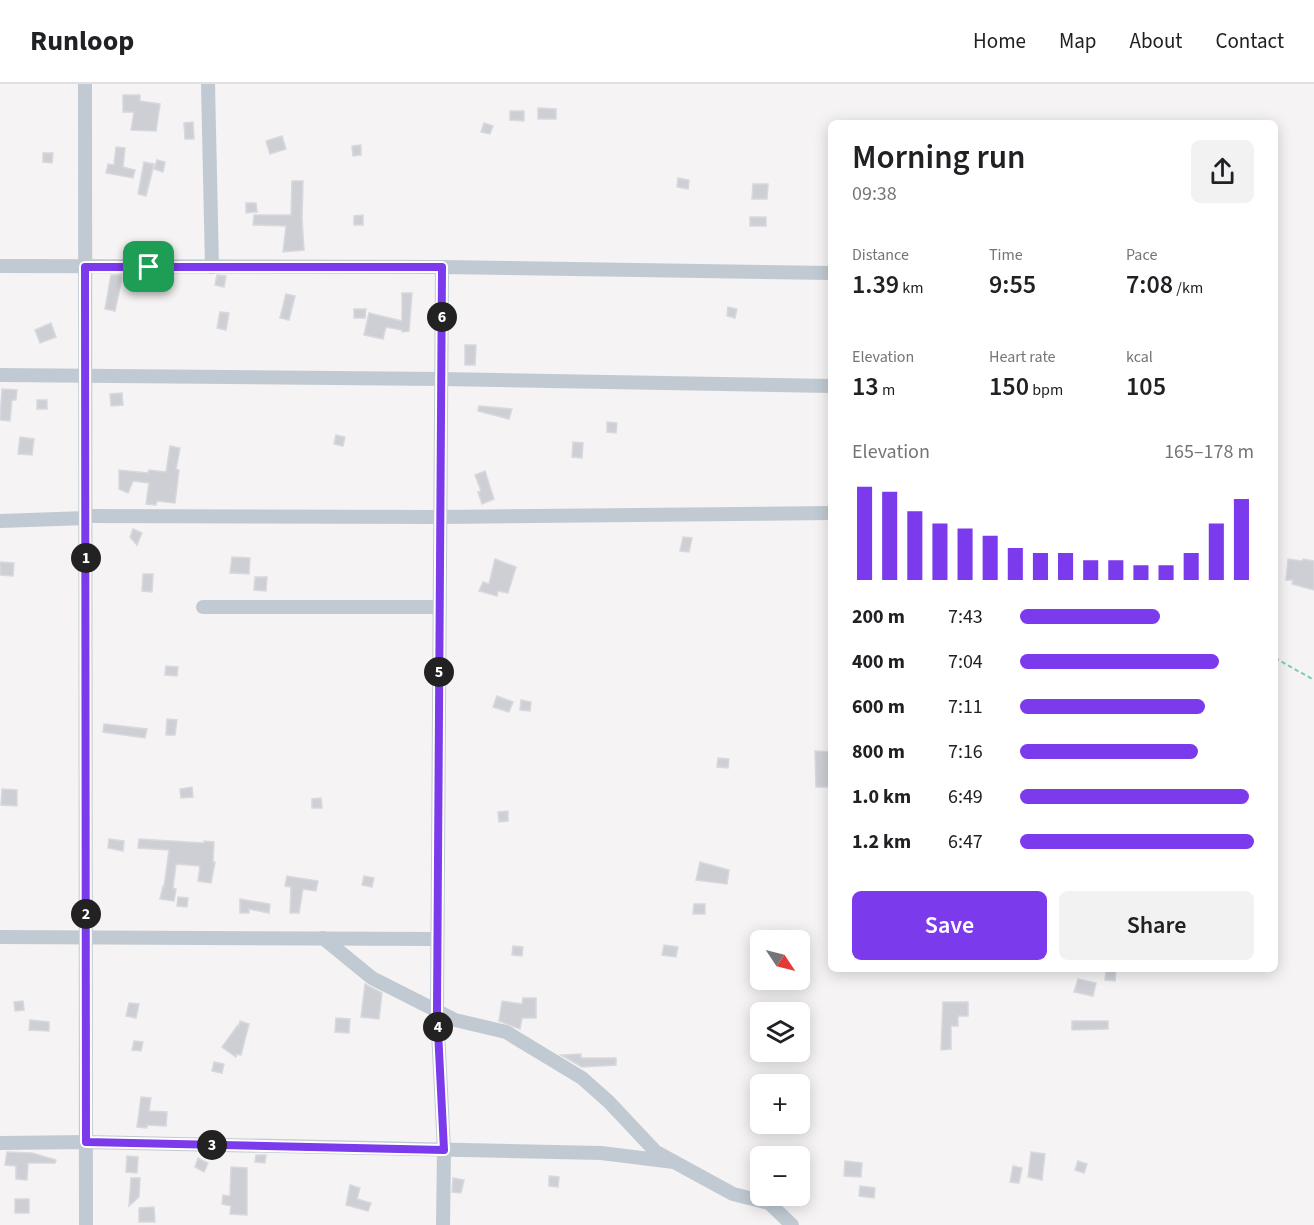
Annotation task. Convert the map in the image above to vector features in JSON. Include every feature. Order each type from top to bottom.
[{"type":"street","points":[[85,84],[86,1225]]},
{"type":"street","points":[[208,84],[212,267]]},
{"type":"street","points":[[0,266],[442,267],[828,273]]},
{"type":"street","points":[[442,267],[436,939],[444,1150],[443,1225]]},
{"type":"street","points":[[0,375],[441,379],[828,386]]},
{"type":"street","points":[[0,521],[86,517],[440,517],[828,513]]},
{"type":"street","points":[[203,607],[439,607]]},
{"type":"street","points":[[0,937],[436,939]]},
{"type":"street","points":[[323,938],[372,978],[455,1020],[506,1032],[582,1078],[609,1102],[656,1152],[733,1194],[769,1203],[792,1225]]},
{"type":"street","points":[[0,1143],[86,1142],[601,1153],[674,1162]]},
{"type":"path","points":[[1278,660],[1314,680]]},
{"type":"building","points":[[123,95],[140,95],[140,101],[160,104],[156,131],[131,130],[134,112],[123,112]]},
{"type":"building","points":[[538,108],[556,109],[556,119],[538,119]]},
{"type":"building","points":[[510,111],[524,111],[524,121],[510,120]]},
{"type":"building","points":[[193,122],[194,139],[185,139],[184,123]]},
{"type":"building","points":[[484,123],[493,126],[490,134],[481,132]]},
{"type":"building","points":[[282,136],[286,149],[270,154],[266,141]]},
{"type":"building","points":[[361,145],[361,155],[353,156],[352,146]]},
{"type":"building","points":[[116,147],[125,148],[123,167],[135,170],[133,178],[106,173],[108,164],[114,165]]},
{"type":"building","points":[[43,153],[53,153],[52,163],[43,162]]},
{"type":"building","points":[[157,160],[165,162],[163,172],[154,169]]},
{"type":"building","points":[[144,162],[154,164],[146,196],[138,194]]},
{"type":"building","points":[[678,178],[689,180],[688,189],[677,187]]},
{"type":"building","points":[[292,181],[303,181],[304,250],[283,252],[286,226],[253,225],[254,215],[291,215]]},
{"type":"building","points":[[753,184],[768,184],[767,199],[752,199]]},
{"type":"building","points":[[246,203],[256,203],[257,212],[246,213]]},
{"type":"building","points":[[363,215],[363,225],[354,225],[354,216]]},
{"type":"building","points":[[750,217],[766,217],[766,226],[750,226]]},
{"type":"building","points":[[111,275],[121,275],[122,278],[115,311],[105,309]]},
{"type":"building","points":[[217,275],[226,276],[224,287],[215,285]]},
{"type":"building","points":[[402,293],[412,293],[409,331],[402,332],[402,330],[386,327],[383,339],[364,335],[369,313],[402,321]]},
{"type":"building","points":[[286,294],[295,296],[289,320],[280,318]]},
{"type":"building","points":[[728,307],[737,309],[735,318],[727,316]]},
{"type":"building","points":[[354,309],[366,309],[365,318],[354,318]]},
{"type":"building","points":[[220,312],[229,313],[226,330],[217,328]]},
{"type":"building","points":[[51,323],[56,337],[40,343],[35,330]]},
{"type":"building","points":[[465,345],[476,345],[475,365],[465,365]]},
{"type":"building","points":[[2,389],[17,390],[16,400],[12,400],[10,421],[0,420]]},
{"type":"building","points":[[122,393],[123,405],[111,406],[110,394]]},
{"type":"building","points":[[37,400],[47,400],[47,409],[37,409]]},
{"type":"building","points":[[479,406],[512,409],[509,419],[478,411]]},
{"type":"building","points":[[607,422],[617,423],[616,433],[607,432]]},
{"type":"building","points":[[336,435],[345,437],[343,446],[334,444]]},
{"type":"building","points":[[20,437],[34,439],[32,455],[18,454]]},
{"type":"building","points":[[573,442],[583,443],[582,458],[572,457]]},
{"type":"building","points":[[170,446],[180,448],[176,469],[179,470],[175,503],[157,501],[156,505],[146,504],[149,483],[133,481],[128,493],[119,489],[119,470],[166,472]]},
{"type":"building","points":[[485,471],[494,499],[482,504],[478,492],[481,491],[475,475]]},
{"type":"building","points":[[133,529],[142,533],[137,545],[130,537]]},
{"type":"building","points":[[683,537],[692,538],[689,552],[680,551]]},
{"type":"building","points":[[232,557],[250,558],[249,574],[230,573]]},
{"type":"building","points":[[495,559],[516,567],[508,593],[498,591],[497,596],[479,591],[483,582],[489,584]]},
{"type":"building","points":[[1288,559],[1314,561],[1314,590],[1292,584],[1293,580],[1286,580]]},
{"type":"building","points":[[0,562],[14,563],[13,576],[0,575]]},
{"type":"building","points":[[143,574],[153,574],[152,592],[142,591]]},
{"type":"building","points":[[255,577],[267,577],[266,591],[254,590]]},
{"type":"building","points":[[166,666],[178,667],[177,676],[165,675]]},
{"type":"building","points":[[497,696],[513,702],[509,712],[493,707]]},
{"type":"building","points":[[521,700],[531,702],[530,711],[520,710]]},
{"type":"building","points":[[167,719],[177,720],[175,735],[166,735]]},
{"type":"building","points":[[104,724],[147,729],[145,738],[103,732]]},
{"type":"building","points":[[815,751],[828,752],[828,787],[816,787]]},
{"type":"building","points":[[718,758],[729,759],[728,768],[717,767]]},
{"type":"building","points":[[192,787],[193,797],[181,798],[180,789]]},
{"type":"building","points":[[2,789],[17,790],[17,806],[1,805]]},
{"type":"building","points":[[321,798],[322,808],[312,808],[312,799]]},
{"type":"building","points":[[508,811],[508,821],[499,822],[498,812]]},
{"type":"building","points":[[109,839],[124,841],[123,851],[108,848]]},
{"type":"building","points":[[139,839],[214,842],[213,862],[215,862],[211,883],[198,881],[200,866],[176,864],[174,901],[160,899],[169,850],[138,848]]},
{"type":"building","points":[[700,862],[729,870],[727,884],[696,880]]},
{"type":"building","points":[[287,876],[318,881],[316,891],[303,889],[299,913],[290,913],[291,887],[285,886]]},
{"type":"building","points":[[364,876],[374,878],[372,887],[362,885]]},
{"type":"building","points":[[178,897],[188,898],[187,907],[177,906]]},
{"type":"building","points":[[240,899],[270,904],[269,913],[249,909],[249,913],[240,913]]},
{"type":"building","points":[[694,904],[705,904],[705,914],[693,914]]},
{"type":"building","points":[[664,945],[678,947],[676,957],[662,955]]},
{"type":"building","points":[[513,946],[523,947],[522,956],[512,955]]},
{"type":"building","points":[[1106,972],[1116,972],[1115,981],[1105,980]]},
{"type":"building","points":[[1078,979],[1096,983],[1093,996],[1074,992]]},
{"type":"building","points":[[365,984],[382,993],[379,1019],[361,1017]]},
{"type":"building","points":[[523,998],[536,998],[536,1018],[522,1018],[520,1029],[499,1021],[502,1001],[522,1004]]},
{"type":"building","points":[[23,1001],[24,1010],[15,1011],[14,1002]]},
{"type":"building","points":[[943,1002],[968,1002],[968,1016],[958,1016],[958,1026],[951,1026],[951,1049],[941,1050]]},
{"type":"building","points":[[129,1003],[139,1004],[136,1018],[126,1016]]},
{"type":"building","points":[[336,1018],[350,1019],[349,1033],[335,1032]]},
{"type":"building","points":[[30,1020],[49,1022],[49,1031],[29,1030]]},
{"type":"building","points":[[240,1021],[249,1024],[241,1055],[237,1054],[236,1057],[222,1047],[239,1026]]},
{"type":"building","points":[[1072,1021],[1108,1021],[1108,1029],[1072,1030]]},
{"type":"building","points":[[134,1041],[143,1042],[141,1051],[132,1050]]},
{"type":"building","points":[[581,1054],[581,1058],[616,1058],[616,1065],[582,1067],[561,1055]]},
{"type":"building","points":[[214,1062],[224,1064],[222,1073],[212,1071]]},
{"type":"building","points":[[141,1097],[151,1098],[149,1111],[167,1112],[166,1126],[137,1127]]},
{"type":"building","points":[[7,1152],[32,1153],[56,1160],[55,1163],[28,1163],[27,1180],[16,1179],[16,1166],[5,1165]]},
{"type":"building","points":[[1031,1152],[1045,1154],[1042,1180],[1028,1177]]},
{"type":"building","points":[[256,1155],[266,1155],[265,1163],[255,1162]]},
{"type":"building","points":[[127,1156],[138,1157],[137,1173],[126,1172]]},
{"type":"building","points":[[198,1158],[208,1163],[204,1172],[195,1167]]},
{"type":"building","points":[[845,1161],[862,1163],[861,1177],[844,1176]]},
{"type":"building","points":[[1078,1161],[1087,1164],[1084,1173],[1075,1170]]},
{"type":"building","points":[[1013,1166],[1022,1168],[1019,1183],[1010,1182]]},
{"type":"building","points":[[231,1167],[247,1168],[247,1215],[230,1214],[231,1206],[222,1204],[223,1195],[230,1196]]},
{"type":"building","points":[[549,1176],[559,1177],[558,1187],[549,1186]]},
{"type":"building","points":[[131,1178],[140,1178],[139,1197],[129,1206]]},
{"type":"building","points":[[453,1178],[464,1180],[461,1193],[452,1192]]},
{"type":"building","points":[[350,1185],[360,1188],[357,1199],[371,1203],[368,1211],[346,1205]]},
{"type":"building","points":[[860,1186],[875,1188],[874,1198],[859,1196]]},
{"type":"building","points":[[15,1199],[29,1199],[29,1213],[15,1213]]},
{"type":"building","points":[[154,1207],[155,1222],[139,1222],[139,1208]]},
{"type":"route","points":[[85,267],[149,267],[442,267],[436,939],[444,1150],[86,1142],[85,267]]}]
